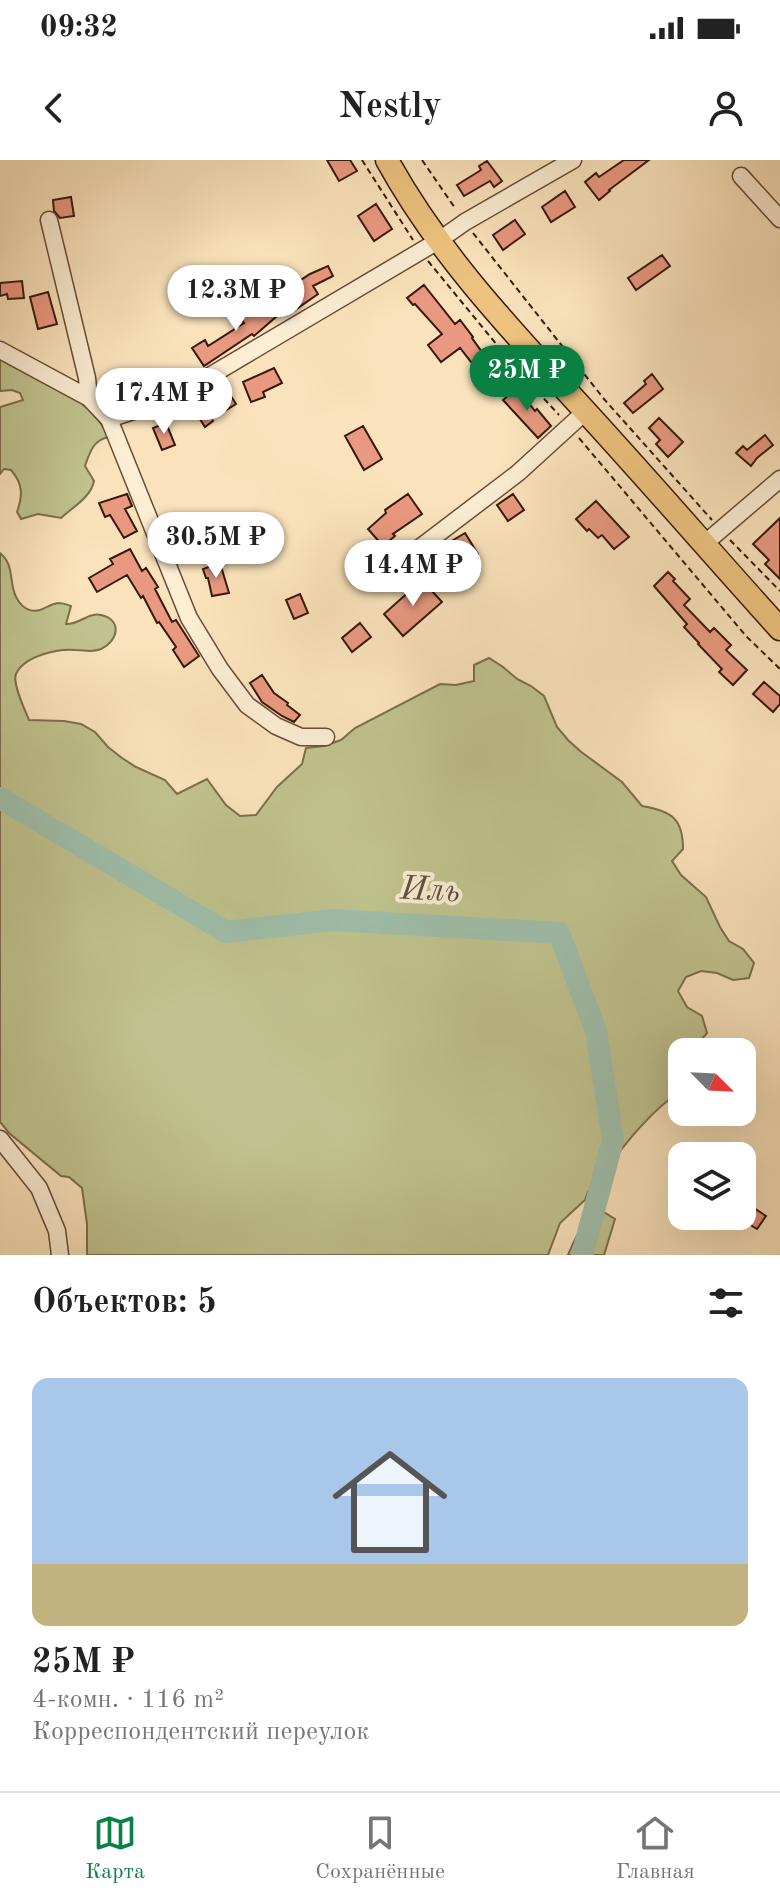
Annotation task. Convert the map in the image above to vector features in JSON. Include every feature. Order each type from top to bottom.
[{"type":"highway","points":[[387,160],[438,241],[523,345],[712,537],[780,629]]},
{"type":"street","points":[[109,419],[146,407],[203,380],[573,160]]},
{"type":"street","points":[[741,176],[780,219]]},
{"type":"street","points":[[49,220],[87,378],[89,398]]},
{"type":"street","points":[[0,350],[89,398],[109,419],[189,618],[220,669],[247,705],[276,726],[301,737],[326,737]]},
{"type":"street","points":[[397,565],[518,473],[586,411]]},
{"type":"street","points":[[712,537],[780,479]]},
{"type":"street","points":[[0,1139],[39,1188],[57,1231],[60,1255]]},
{"type":"path","points":[[422,160],[465,222],[712,537],[780,591]]},
{"type":"green space","points":[[0,357],[76,399],[89,410],[109,437],[96,444],[85,466],[94,481],[92,487],[61,518],[38,514],[21,519],[17,512],[21,495],[18,480],[11,470],[4,469],[0,474],[0,407],[23,400],[20,393],[0,391]]},
{"type":"green space","points":[[0,553],[9,565],[16,597],[26,608],[35,611],[63,603],[71,606],[66,624],[101,615],[113,621],[116,631],[111,641],[101,649],[51,652],[26,662],[20,668],[15,678],[16,684],[29,720],[81,724],[95,732],[122,758],[165,780],[177,794],[207,779],[226,805],[240,816],[256,815],[277,787],[302,764],[306,748],[341,740],[355,728],[440,684],[456,685],[474,681],[474,665],[489,658],[544,696],[557,727],[568,740],[622,782],[642,806],[661,810],[678,823],[683,849],[672,861],[681,875],[706,897],[729,941],[743,949],[754,963],[749,978],[733,980],[717,973],[701,971],[686,977],[678,991],[687,1007],[702,1016],[707,1033],[703,1038],[668,1038],[668,1100],[620,1151],[585,1200],[560,1223],[548,1255],[87,1255],[82,1188],[69,1177],[61,1176],[0,1122]]},
{"type":"green space","points":[[602,1211],[615,1219],[604,1255],[568,1255],[580,1230]]},
{"type":"building","points":[[327,160],[350,160],[357,171],[339,181]]},
{"type":"building","points":[[624,160],[649,160],[599,200],[585,182],[596,173],[599,177]]},
{"type":"building","points":[[487,161],[502,181],[494,187],[490,181],[464,196],[457,185],[481,170],[479,166]]},
{"type":"building","points":[[565,191],[575,207],[551,222],[542,207]]},
{"type":"building","points":[[71,197],[74,216],[60,218],[54,211],[53,200]]},
{"type":"building","points":[[376,204],[392,229],[374,241],[358,216]]},
{"type":"building","points":[[515,220],[525,234],[503,250],[493,235]]},
{"type":"building","points":[[662,255],[670,266],[636,290],[628,278]]},
{"type":"building","points":[[328,266],[333,276],[313,286],[318,294],[295,310],[283,292]]},
{"type":"building","points":[[22,281],[24,298],[8,299],[7,294],[0,296],[0,283]]},
{"type":"building","points":[[424,285],[455,324],[460,320],[487,359],[492,355],[505,373],[489,385],[460,348],[441,362],[428,345],[442,334],[407,298]]},
{"type":"building","points":[[48,292],[57,324],[38,329],[30,297]]},
{"type":"building","points":[[267,303],[277,316],[254,336],[252,334],[204,366],[192,348],[205,340],[208,346],[244,323],[236,313],[244,306],[249,313]]},
{"type":"building","points":[[274,368],[282,383],[263,392],[265,397],[251,402],[243,382]]},
{"type":"building","points":[[652,374],[663,389],[633,413],[624,403],[646,384],[644,381]]},
{"type":"building","points":[[517,388],[551,426],[538,438],[503,400]]},
{"type":"building","points":[[229,393],[236,404],[205,427],[198,416]]},
{"type":"building","points":[[659,418],[683,442],[668,457],[656,444],[660,440],[649,428]]},
{"type":"building","points":[[166,423],[175,445],[162,450],[153,428]]},
{"type":"building","points":[[363,426],[382,459],[364,470],[345,436]]},
{"type":"building","points":[[765,435],[773,445],[751,466],[736,453],[743,446],[747,450]]},
{"type":"building","points":[[127,494],[132,506],[125,509],[137,531],[124,538],[110,515],[105,517],[99,503]]},
{"type":"building","points":[[408,494],[422,514],[393,534],[395,536],[383,546],[368,529],[386,513],[385,510]]},
{"type":"building","points":[[513,494],[524,510],[508,521],[497,505]]},
{"type":"building","points":[[596,501],[629,537],[614,549],[602,535],[598,538],[576,519]]},
{"type":"building","points":[[780,518],[780,579],[765,564],[769,560],[753,544]]},
{"type":"building","points":[[465,533],[478,554],[464,564],[450,542]]},
{"type":"building","points":[[130,549],[142,571],[146,568],[158,587],[155,589],[172,622],[176,620],[199,656],[184,667],[173,650],[176,647],[127,575],[97,592],[89,578],[113,564],[110,559]]},
{"type":"building","points":[[220,563],[229,593],[212,596],[203,569]]},
{"type":"building","points":[[668,572],[690,599],[684,605],[710,632],[714,628],[731,645],[726,650],[747,670],[733,685],[719,672],[722,669],[684,627],[687,624],[654,586]]},
{"type":"building","points":[[422,580],[442,602],[403,636],[384,614]]},
{"type":"building","points":[[300,594],[308,613],[294,619],[286,600]]},
{"type":"building","points":[[360,623],[371,637],[352,652],[342,638]]},
{"type":"building","points":[[262,675],[274,693],[300,715],[294,722],[262,702],[250,683]]},
{"type":"building","points":[[764,682],[780,696],[780,704],[773,712],[753,694]]},
{"type":"building","points":[[756,1209],[766,1216],[756,1228]]},
{"type":"waterway","name":"Иль","points":[[0,798],[226,932],[334,920],[559,933],[596,1031],[613,1140],[582,1255]]}]
